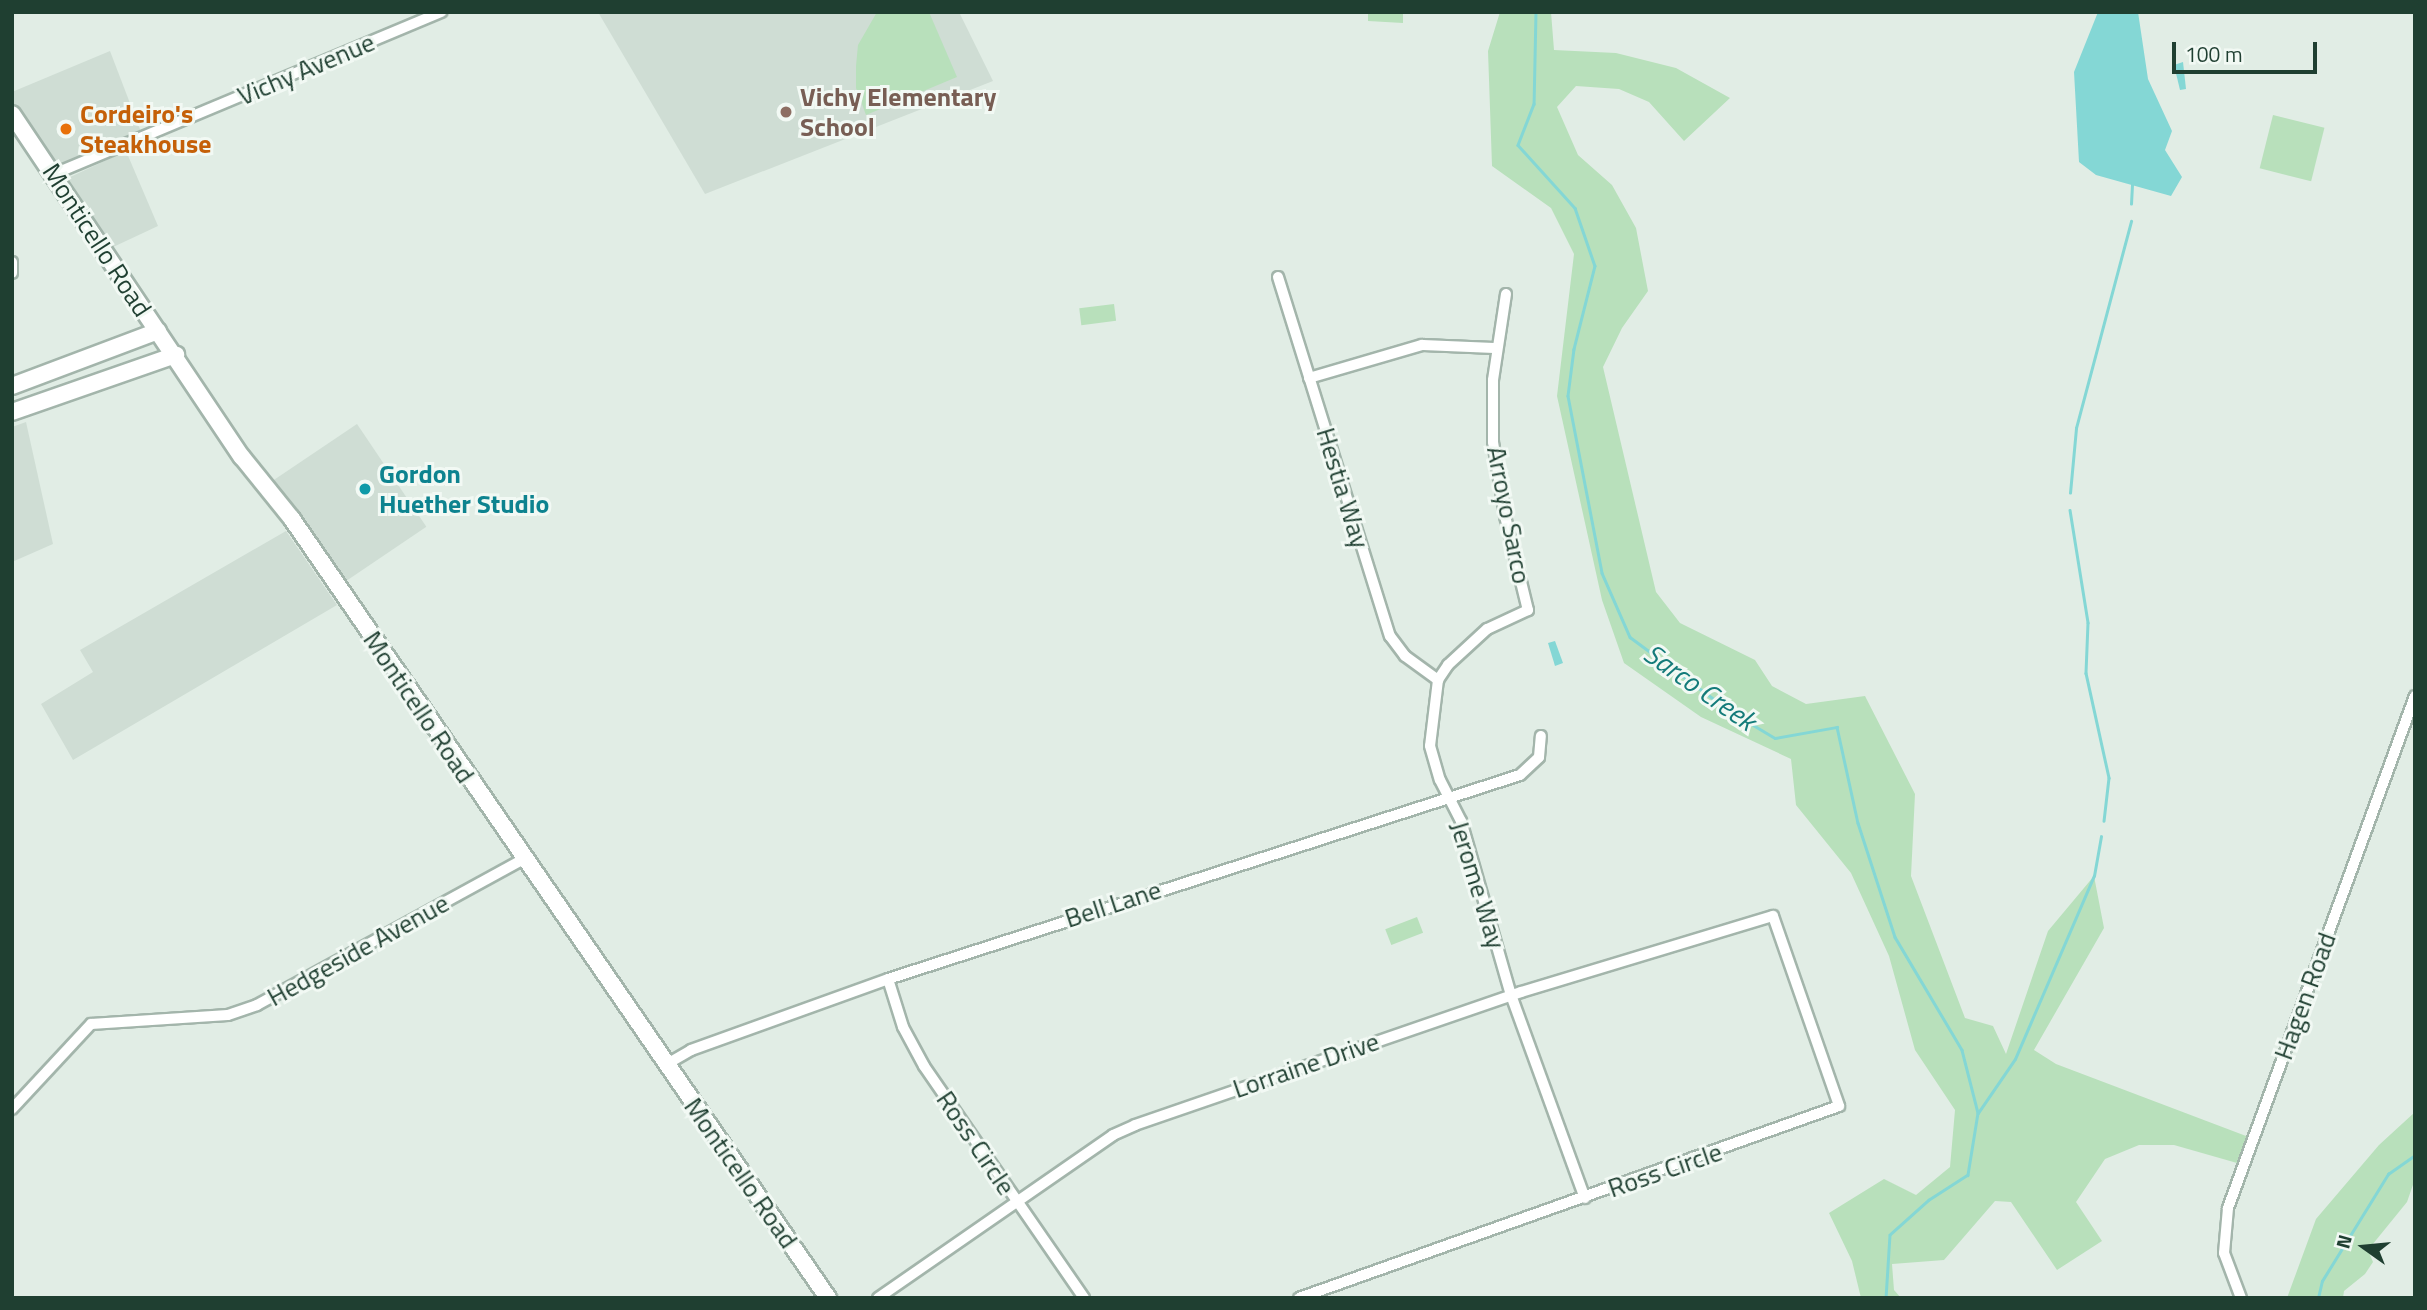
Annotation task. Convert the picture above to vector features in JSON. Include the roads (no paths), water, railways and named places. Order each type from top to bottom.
[{"type":"main road","name":"Monticello Road","points":[[12,114],[242,457],[292,519],[828,1298]]},
{"type":"main road","points":[[12,386],[158,331]]},
{"type":"main road","points":[[12,412],[176,355]]},
{"type":"street","name":"Vichy Avenue","points":[[54,174],[441,12]]},
{"type":"street","points":[[12,262],[12,274]]},
{"type":"street","name":"Hestia Way","points":[[1278,277],[1390,636],[1405,656],[1438,680]]},
{"type":"street","name":"Arroyo Sarco","points":[[1506,294],[1495,348],[1493,408],[1497,476],[1528,610]]},
{"type":"street","points":[[1309,377],[1422,345],[1495,348]]},
{"type":"street","name":"Jerome Way","points":[[1528,610],[1487,629],[1459,652],[1438,680],[1430,746],[1447,797],[1461,821],[1511,995],[1585,1198]]},
{"type":"street","name":"Hagen Road","points":[[2241,1298],[2224,1253],[2228,1208],[2415,696]]},
{"type":"street","name":"Bell Lane","points":[[667,1064],[703,1045],[888,979],[1531,768],[1539,757],[1541,736]]},
{"type":"street","name":"Hedgeside Avenue","points":[[12,1109],[91,1024],[229,1015],[257,1005],[524,859]]},
{"type":"street","name":"Ross Circle","points":[[1299,1298],[1839,1107],[1773,916]]},
{"type":"street","name":"Lorraine Drive","points":[[878,1298],[1113,1135],[1159,1115],[1511,995],[1773,916]]},
{"type":"street","name":"Ross Circle","points":[[888,979],[911,1044],[1016,1202],[1084,1298]]},
{"type":"water","points":[[2098,12],[2138,12],[2148,79],[2172,131],[2165,150],[2182,177],[2171,196],[2096,175],[2079,162],[2074,72]]},
{"type":"water","points":[[2183,62],[2186,89],[2180,90],[2174,65]]},
{"type":"water","points":[[1555,641],[1563,663],[1555,666],[1548,643]]},
{"type":"waterway","name":"Sarco Creek","points":[[1536,12],[1534,104],[1518,145],[1575,208],[1595,266],[1574,349],[1568,396],[1602,573],[1630,637],[1730,711],[1775,738],[1837,727],[1858,823],[1895,937],[1962,1050],[1978,1113],[1968,1175],[1929,1200],[1890,1235],[1886,1298]]},
{"type":"waterway","points":[[2131,204],[2132,184]]},
{"type":"waterway","points":[[2070,493],[2076,428],[2131,221]]},
{"type":"waterway","points":[[2070,510],[2088,623],[2086,673],[2109,778],[2104,821]]},
{"type":"waterway","points":[[1978,1113],[2015,1059],[2094,876],[2101,837]]},
{"type":"waterway","points":[[2318,1298],[2322,1281],[2388,1174],[2415,1155]]},
{"type":"place","name":"Vichy Elementary School","points":[[786,112]]},
{"type":"place","name":"Cordeiro's Steakhouse","points":[[66,129]]},
{"type":"place","name":"Gordon Huether Studio","points":[[365,489]]}]
